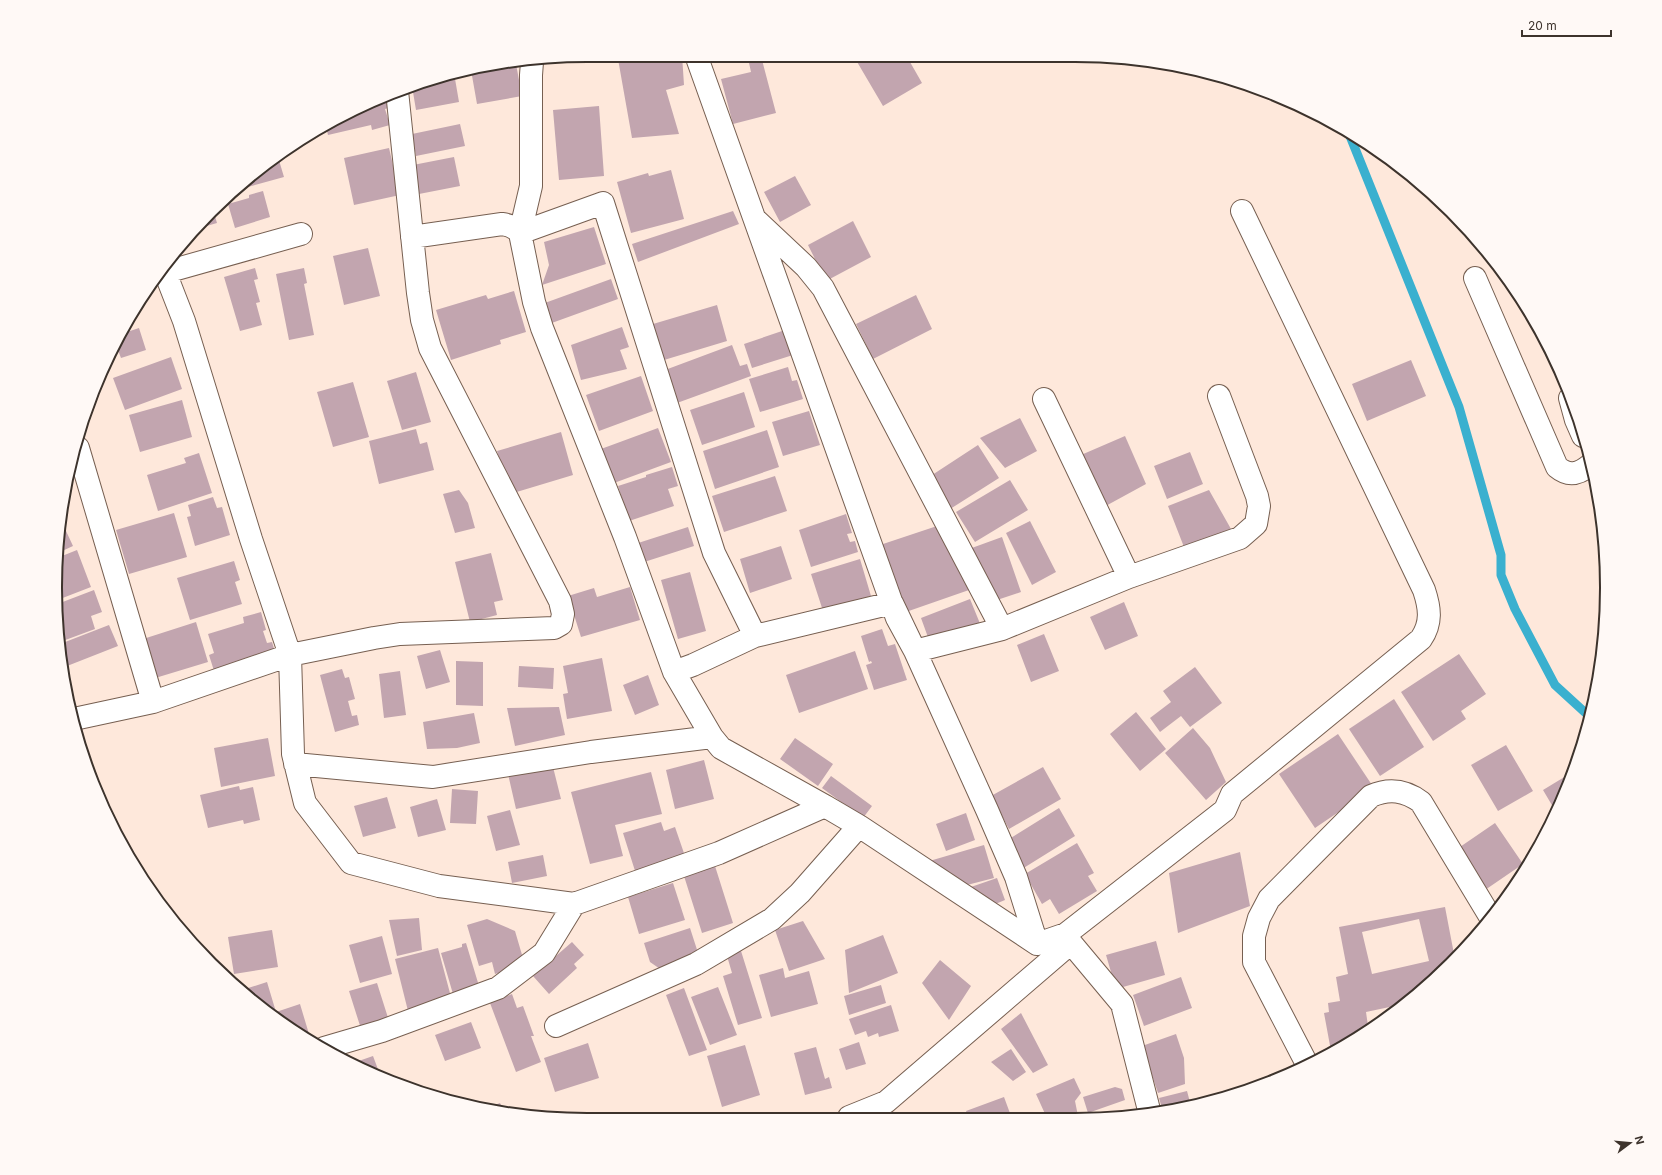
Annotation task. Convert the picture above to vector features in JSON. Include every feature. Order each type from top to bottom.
[{"type":"street","points":[[702,62],[754,219],[892,603],[1013,870],[1037,944]]},
{"type":"street","points":[[532,65],[531,186],[520,233],[534,302],[542,328],[625,537],[674,672],[712,737],[721,748],[859,826],[1037,944],[1069,939]]},
{"type":"street","points":[[79,718],[153,702],[290,655],[374,638],[400,634],[554,628],[561,624],[563,619],[560,601],[430,348],[422,320],[397,98]]},
{"type":"street","points":[[520,233],[603,203],[714,554],[755,636]]},
{"type":"street","points":[[859,1113],[886,1102],[1069,939],[1225,810],[1232,794],[1421,639],[1429,624],[1429,605],[1424,590],[1242,211]]},
{"type":"street","points":[[754,219],[806,267],[823,288],[1002,629]]},
{"type":"street","points":[[412,236],[502,224],[508,224],[516,228],[520,233]]},
{"type":"street","points":[[170,269],[301,234]]},
{"type":"street","points":[[165,277],[184,321],[251,539],[290,655],[293,754],[305,803],[351,863],[439,886],[574,904],[719,853],[825,806]]},
{"type":"street","points":[[1475,278],[1557,467],[1567,473],[1573,474],[1586,468]]},
{"type":"street","points":[[915,651],[1002,629],[1129,577],[1240,538],[1256,524],[1259,506],[1257,496],[1219,396]]},
{"type":"street","points":[[1044,399],[1129,577]]},
{"type":"street","points":[[80,453],[153,702]]},
{"type":"street","points":[[674,672],[693,665],[755,636],[892,603]]},
{"type":"street","points":[[295,764],[433,777],[591,752],[712,737]]},
{"type":"street","points":[[1305,1060],[1254,962],[1254,936],[1259,918],[1269,899],[1371,796],[1380,792],[1404,792],[1421,802],[1487,912]]},
{"type":"street","points":[[556,1026],[696,964],[772,919],[800,894],[859,826]]},
{"type":"street","points":[[331,1046],[382,1031],[498,988],[544,953],[574,904]]},
{"type":"street","points":[[1069,939],[1122,1004],[1148,1108]]},
{"type":"building","points":[[619,62],[682,62],[684,85],[666,90],[679,134],[632,138]]},
{"type":"building","points":[[763,62],[776,113],[733,124],[721,79],[751,72],[749,63]]},
{"type":"building","points":[[857,62],[910,62],[922,83],[883,106]]},
{"type":"building","points":[[516,66],[522,96],[477,104],[472,75]]},
{"type":"building","points":[[455,79],[459,102],[416,110],[413,92]]},
{"type":"building","points":[[390,100],[392,107],[385,109],[390,125],[372,130],[371,125],[328,135],[327,131],[355,116]]},
{"type":"building","points":[[599,106],[604,176],[559,180],[553,110]]},
{"type":"building","points":[[460,124],[465,146],[416,156],[412,134]]},
{"type":"building","points":[[389,148],[400,195],[354,205],[344,158]]},
{"type":"building","points":[[454,157],[460,186],[419,194],[413,165]]},
{"type":"building","points":[[280,163],[284,177],[247,187]]},
{"type":"building","points":[[671,170],[684,219],[631,233],[617,182],[648,173],[649,176]]},
{"type":"building","points":[[795,176],[811,205],[780,222],[764,192]]},
{"type":"building","points":[[263,191],[270,217],[235,228],[228,204],[249,198],[249,195]]},
{"type":"building","points":[[733,211],[739,224],[638,262],[632,244]]},
{"type":"building","points":[[215,217],[217,223],[206,226]]},
{"type":"building","points":[[853,221],[871,257],[826,281],[808,245]]},
{"type":"building","points":[[594,227],[606,264],[542,285],[549,265],[544,242]]},
{"type":"building","points":[[368,248],[380,296],[344,305],[333,256]]},
{"type":"building","points":[[255,268],[258,279],[254,280],[260,302],[256,303],[262,325],[240,331],[224,277]]},
{"type":"building","points":[[304,268],[307,283],[304,284],[314,335],[289,340],[276,274]]},
{"type":"building","points":[[611,279],[618,299],[549,324],[542,304]]},
{"type":"building","points":[[514,291],[526,332],[500,340],[501,344],[451,360],[436,310],[486,295],[488,299]]},
{"type":"building","points":[[916,295],[932,329],[873,359],[856,324]]},
{"type":"building","points":[[717,305],[727,341],[664,360],[653,324]]},
{"type":"building","points":[[622,327],[629,347],[620,350],[627,369],[581,380],[571,345]]},
{"type":"building","points":[[139,328],[146,350],[121,358],[118,351],[129,331]]},
{"type":"building","points":[[785,330],[793,355],[752,368],[744,344]]},
{"type":"building","points":[[732,345],[740,366],[747,364],[751,376],[677,403],[665,370]]},
{"type":"building","points":[[171,357],[182,389],[125,410],[113,378]]},
{"type":"building","points":[[1411,360],[1426,396],[1367,421],[1352,384]]},
{"type":"building","points":[[788,367],[792,381],[797,380],[803,399],[760,412],[749,379]]},
{"type":"building","points":[[416,372],[431,422],[402,430],[387,381]]},
{"type":"building","points":[[641,376],[653,411],[599,431],[586,395]]},
{"type":"building","points":[[353,382],[369,437],[333,447],[317,392]]},
{"type":"building","points":[[744,392],[755,427],[702,445],[690,410]]},
{"type":"building","points":[[182,400],[192,437],[140,452],[129,415]]},
{"type":"building","points":[[809,411],[820,445],[783,456],[772,422]]},
{"type":"building","points":[[1020,418],[1037,451],[1005,468],[980,438]]},
{"type":"building","points":[[658,428],[671,462],[614,483],[601,449]]},
{"type":"building","points":[[416,429],[420,444],[427,442],[434,470],[379,484],[369,441]]},
{"type":"building","points":[[767,430],[779,467],[715,489],[703,451]]},
{"type":"building","points":[[561,432],[573,475],[510,494],[497,451]]},
{"type":"building","points":[[1125,436],[1146,484],[1102,508],[1074,458]]},
{"type":"building","points":[[978,445],[999,478],[947,511],[926,479]]},
{"type":"building","points":[[1190,452],[1203,484],[1167,499],[1154,466]]},
{"type":"building","points":[[199,453],[212,493],[158,511],[147,475],[186,463],[184,458]]},
{"type":"building","points":[[672,467],[678,486],[668,489],[674,506],[629,521],[618,486]]},
{"type":"building","points":[[775,476],[787,511],[724,532],[712,496]]},
{"type":"building","points":[[1010,480],[1028,510],[975,542],[956,512]]},
{"type":"building","points":[[459,490],[468,503],[475,528],[455,533],[443,494]]},
{"type":"building","points":[[1209,490],[1231,529],[1184,547],[1168,506]]},
{"type":"building","points":[[213,497],[217,508],[222,507],[230,535],[195,546],[187,517],[191,516],[188,505]]},
{"type":"building","points":[[174,513],[187,557],[129,574],[116,530]]},
{"type":"building","points":[[846,514],[852,533],[847,534],[850,542],[855,541],[858,552],[811,567],[799,530]]},
{"type":"building","points":[[1030,521],[1056,572],[1032,585],[1006,533]]},
{"type":"building","points":[[937,526],[969,590],[903,613],[880,545]]},
{"type":"building","points":[[688,527],[694,546],[641,563],[635,544]]},
{"type":"building","points":[[65,529],[73,546],[63,551]]},
{"type":"building","points":[[1002,537],[1021,592],[991,602],[969,549]]},
{"type":"building","points":[[781,546],[792,579],[750,593],[740,559]]},
{"type":"building","points":[[77,550],[91,587],[62,598],[62,588],[63,556]]},
{"type":"building","points":[[491,553],[503,600],[494,602],[497,615],[470,622],[455,562]]},
{"type":"building","points":[[860,559],[871,596],[823,611],[811,574]]},
{"type":"building","points":[[234,561],[240,580],[235,582],[242,604],[190,620],[177,578]]},
{"type":"building","points":[[690,572],[706,631],[678,639],[661,580]]},
{"type":"building","points":[[630,587],[640,620],[581,637],[568,596],[594,588],[597,597]]},
{"type":"building","points":[[94,590],[102,612],[91,616],[95,629],[65,640],[62,602]]},
{"type":"building","points":[[970,599],[981,626],[929,640],[921,618]]},
{"type":"building","points":[[1124,602],[1138,636],[1105,650],[1090,617]]},
{"type":"building","points":[[261,612],[266,630],[263,631],[267,643],[272,642],[276,655],[215,674],[209,655],[214,653],[208,634],[244,623],[243,617]]},
{"type":"building","points":[[196,622],[208,662],[152,679],[140,640]]},
{"type":"building","points":[[109,625],[118,646],[68,666],[65,642]]},
{"type":"building","points":[[882,629],[888,646],[895,644],[907,680],[874,690],[866,665],[872,663],[871,661],[869,662],[861,636]]},
{"type":"building","points":[[1044,634],[1059,671],[1031,682],[1017,645]]},
{"type":"building","points":[[440,650],[450,682],[426,689],[417,656]]},
{"type":"building","points":[[855,651],[868,689],[799,713],[786,675]]},
{"type":"building","points":[[1459,654],[1486,694],[1461,711],[1466,719],[1433,741],[1401,692]]},
{"type":"building","points":[[602,658],[612,711],[567,719],[563,694],[568,693],[563,666]]},
{"type":"building","points":[[456,661],[483,662],[483,706],[456,705]]},
{"type":"building","points":[[519,666],[554,668],[553,689],[518,687]]},
{"type":"building","points":[[1195,667],[1222,703],[1190,727],[1181,716],[1160,732],[1150,718],[1171,702],[1163,691]]},
{"type":"building","points":[[342,669],[345,678],[349,677],[355,699],[348,701],[352,716],[357,715],[359,725],[335,732],[320,675]]},
{"type":"building","points":[[400,671],[406,715],[384,718],[379,674]]},
{"type":"building","points":[[648,675],[659,705],[635,715],[623,685]]},
{"type":"building","points":[[1394,699],[1424,747],[1380,776],[1349,729]]},
{"type":"building","points":[[559,707],[565,735],[515,746],[507,708]]},
{"type":"building","points":[[1136,712],[1166,749],[1140,771],[1110,734]]},
{"type":"building","points":[[474,713],[480,743],[457,748],[427,749],[423,722]]},
{"type":"building","points":[[1193,728],[1210,748],[1226,782],[1206,800],[1165,753]]},
{"type":"building","points":[[1338,734],[1374,788],[1315,828],[1279,774]]},
{"type":"building","points":[[268,738],[275,776],[221,787],[214,748]]},
{"type":"building","points":[[795,738],[833,764],[818,786],[780,759]]},
{"type":"building","points":[[1506,745],[1533,791],[1498,811],[1471,765]]},
{"type":"building","points":[[704,760],[714,799],[675,809],[666,770]]},
{"type":"building","points":[[553,767],[561,799],[516,809],[508,774]]},
{"type":"building","points":[[1043,767],[1061,799],[1009,829],[991,796]]},
{"type":"building","points":[[651,772],[662,814],[615,825],[623,856],[590,864],[571,792]]},
{"type":"building","points":[[831,776],[872,806],[863,818],[822,788]]},
{"type":"building","points":[[1564,777],[1552,806],[1543,790]]},
{"type":"building","points":[[239,786],[240,790],[253,787],[260,820],[244,824],[243,820],[208,828],[200,795]]},
{"type":"building","points":[[452,789],[478,791],[476,824],[450,823]]},
{"type":"building","points":[[387,797],[396,828],[363,837],[354,806]]},
{"type":"building","points":[[437,799],[446,830],[418,837],[410,807]]},
{"type":"building","points":[[1059,808],[1075,836],[1022,869],[1006,841]]},
{"type":"building","points":[[510,810],[520,845],[496,851],[487,816]]},
{"type":"building","points":[[966,813],[975,840],[946,851],[936,824]]},
{"type":"building","points":[[661,822],[664,831],[675,827],[686,859],[636,874],[623,833]]},
{"type":"building","points":[[1495,823],[1522,862],[1519,867],[1485,890],[1457,849]]},
{"type":"building","points":[[1077,843],[1094,873],[1088,876],[1097,891],[1059,914],[1050,899],[1042,904],[1025,874]]},
{"type":"building","points":[[984,845],[994,878],[967,885],[926,862]]},
{"type":"building","points":[[1240,852],[1250,906],[1178,933],[1169,873]]},
{"type":"building","points":[[543,855],[547,876],[512,883],[508,862]]},
{"type":"building","points":[[715,866],[733,923],[702,933],[684,876]]},
{"type":"building","points":[[997,878],[1005,900],[993,905],[968,888]]},
{"type":"building","points":[[673,883],[685,920],[639,934],[628,897]]},
{"type":"building","points":[[1445,907],[1453,951],[1421,983],[1390,1007],[1366,1012],[1368,1023],[1330,1047],[1324,1013],[1329,1012],[1328,1003],[1340,1001],[1336,977],[1348,974],[1339,927]],"holes":[[[1419,919],[1429,961],[1372,974],[1362,932]]]},
{"type":"building","points":[[419,918],[422,950],[397,956],[389,920]]},
{"type":"building","points":[[487,919],[515,931],[525,965],[495,974],[492,962],[479,966],[467,925]]},
{"type":"building","points":[[803,921],[825,959],[789,971],[775,930]]},
{"type":"building","points":[[690,928],[700,959],[663,971],[650,962],[644,943]]},
{"type":"building","points":[[272,930],[278,967],[234,974],[228,937]]},
{"type":"building","points":[[883,935],[898,973],[849,993],[845,950]]},
{"type":"building","points":[[382,936],[392,974],[360,983],[349,945]]},
{"type":"building","points":[[1156,941],[1165,975],[1116,989],[1106,955]]},
{"type":"building","points":[[572,942],[584,955],[574,964],[577,968],[549,994],[533,976]]},
{"type":"building","points":[[466,943],[479,986],[453,994],[441,953],[462,947],[462,944]]},
{"type":"building","points":[[438,948],[451,997],[409,1015],[395,959]]},
{"type":"building","points":[[741,951],[762,1018],[738,1025],[723,976],[732,973],[727,956]]},
{"type":"building","points":[[940,960],[971,986],[949,1020],[922,983]]},
{"type":"building","points":[[783,968],[785,978],[809,971],[818,1004],[771,1017],[759,975]]},
{"type":"building","points":[[1181,977],[1192,1008],[1144,1026],[1133,995]]},
{"type":"building","points":[[267,982],[275,1009],[268,1004],[248,988]]},
{"type":"building","points":[[377,983],[390,1024],[362,1032],[349,991]]},
{"type":"building","points":[[881,985],[886,1003],[849,1015],[844,996]]},
{"type":"building","points":[[718,987],[737,1035],[710,1045],[691,997]]},
{"type":"building","points":[[684,988],[707,1050],[689,1056],[666,995]]},
{"type":"building","points":[[512,994],[517,1008],[523,1006],[534,1036],[531,1036],[541,1062],[516,1072],[490,1003]]},
{"type":"building","points":[[300,1004],[308,1032],[278,1011]]},
{"type":"building","points":[[891,1005],[899,1031],[879,1037],[878,1033],[868,1037],[866,1031],[855,1035],[849,1019]]},
{"type":"building","points":[[1021,1013],[1048,1065],[1033,1073],[1001,1029]]},
{"type":"building","points":[[471,1022],[481,1048],[445,1061],[435,1035]]},
{"type":"building","points":[[1176,1034],[1184,1058],[1185,1084],[1158,1093],[1142,1046]]},
{"type":"building","points":[[859,1042],[866,1064],[846,1070],[839,1049]]},
{"type":"building","points":[[588,1043],[599,1078],[555,1092],[544,1058]]},
{"type":"building","points":[[745,1045],[760,1095],[722,1107],[707,1056]]},
{"type":"building","points":[[816,1047],[825,1079],[829,1077],[832,1088],[805,1095],[794,1053]]},
{"type":"building","points":[[1011,1049],[1026,1072],[1013,1081],[991,1062]]},
{"type":"building","points":[[373,1056],[378,1069],[359,1061]]},
{"type":"building","points":[[1074,1078],[1081,1093],[1075,1101],[1077,1113],[1045,1113],[1036,1094]]},
{"type":"building","points":[[1115,1087],[1122,1089],[1125,1100],[1088,1113],[1083,1097]]},
{"type":"building","points":[[1187,1091],[1189,1100],[1161,1106],[1159,1098]]},
{"type":"building","points":[[1004,1097],[1010,1113],[967,1113],[966,1111]]},
{"type":"waterway","points":[[1352,142],[1459,407],[1501,555],[1501,575],[1515,609],[1555,685],[1585,712]]}]
